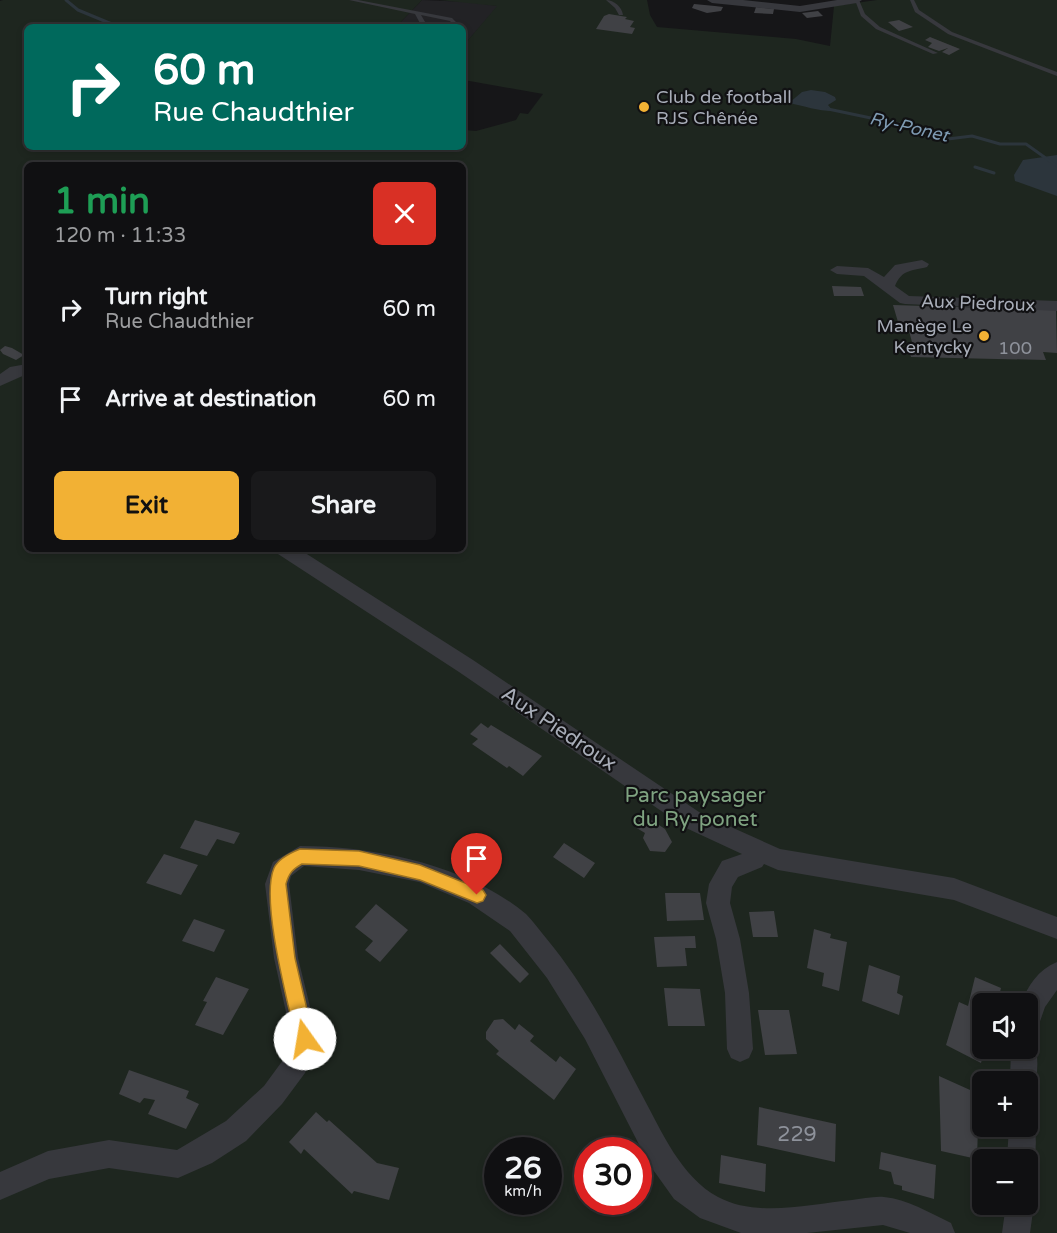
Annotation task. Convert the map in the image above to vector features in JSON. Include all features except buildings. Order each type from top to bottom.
[{"type":"street","points":[[712,0],[800,9],[857,0]]},
{"type":"street","points":[[888,286],[892,273],[902,266],[922,264]]},
{"type":"street","name":"Aux Piedroux","points":[[837,270],[868,272],[905,300],[1057,306]]},
{"type":"street","points":[[0,381],[16,371],[24,370]]},
{"type":"street","name":"Aux Piedroux","points":[[290,552],[466,666],[693,820],[778,859],[954,889],[1057,928]]},
{"type":"street","points":[[740,1049],[737,993],[728,939],[718,903],[721,884],[730,869],[754,860],[759,851]]},
{"type":"street","points":[[0,1186],[48,1165],[109,1154],[178,1164],[202,1153],[236,1131],[273,1095],[297,1064],[305,1039],[286,958],[278,884],[281,870],[290,862],[300,856],[318,856],[359,859],[420,872],[477,895],[518,923],[556,969],[594,1030],[658,1154],[684,1189],[710,1208],[741,1219],[777,1222],[883,1212],[905,1216],[942,1233]]},
{"type":"street","points":[[1038,993],[1044,984],[1057,974]]},
{"type":"street","points":[[1016,1233],[1018,1215]]},
{"type":"lane","points":[[351,0],[452,20],[455,24]]},
{"type":"lane","points":[[608,0],[617,7],[621,14]]},
{"type":"lane","points":[[857,0],[863,15],[878,28],[936,53]]},
{"type":"lane","points":[[912,0],[917,11],[950,33],[1057,74]]},
{"type":"lane","points":[[417,13],[423,24]]},
{"type":"shaded area","points":[[422,0],[498,6],[466,43],[466,24],[399,24]]},
{"type":"shaded area","points":[[811,90],[825,92],[835,97],[836,100],[828,105],[833,111],[789,103],[802,92]]},
{"type":"shaded area","points":[[1057,155],[1057,196],[1015,181],[1014,175],[1023,160]]},
{"type":"green space","name":"Parc paysager du Ry-ponet","points":[[422,0],[399,24],[24,24],[24,150],[466,150],[466,130],[476,131],[516,120],[520,113],[528,114],[543,94],[466,80],[466,43],[497,6],[439,0],[647,0],[650,15],[657,27],[796,39],[830,46],[834,6],[877,0],[1057,0],[1057,1233],[0,1233],[0,1]]},
{"type":"waterway","name":"Ry-Ponet","points":[[66,0],[78,10],[112,24]]},
{"type":"waterway","name":"Ry-Ponet","points":[[828,109],[909,126],[948,139],[972,136],[1000,144],[1026,144],[1057,166]]},
{"type":"waterway","name":"Ry-Ponet","points":[[975,167],[994,173]]},
{"type":"place","name":"Club de football RJS Chênée","points":[[644,107]]},
{"type":"place","name":"Manège Le Kentycky","points":[[984,336]]},
{"type":"route","points":[[305,1039],[286,958],[278,884],[281,870],[290,862],[300,856],[359,859],[420,872],[477,895]]}]
